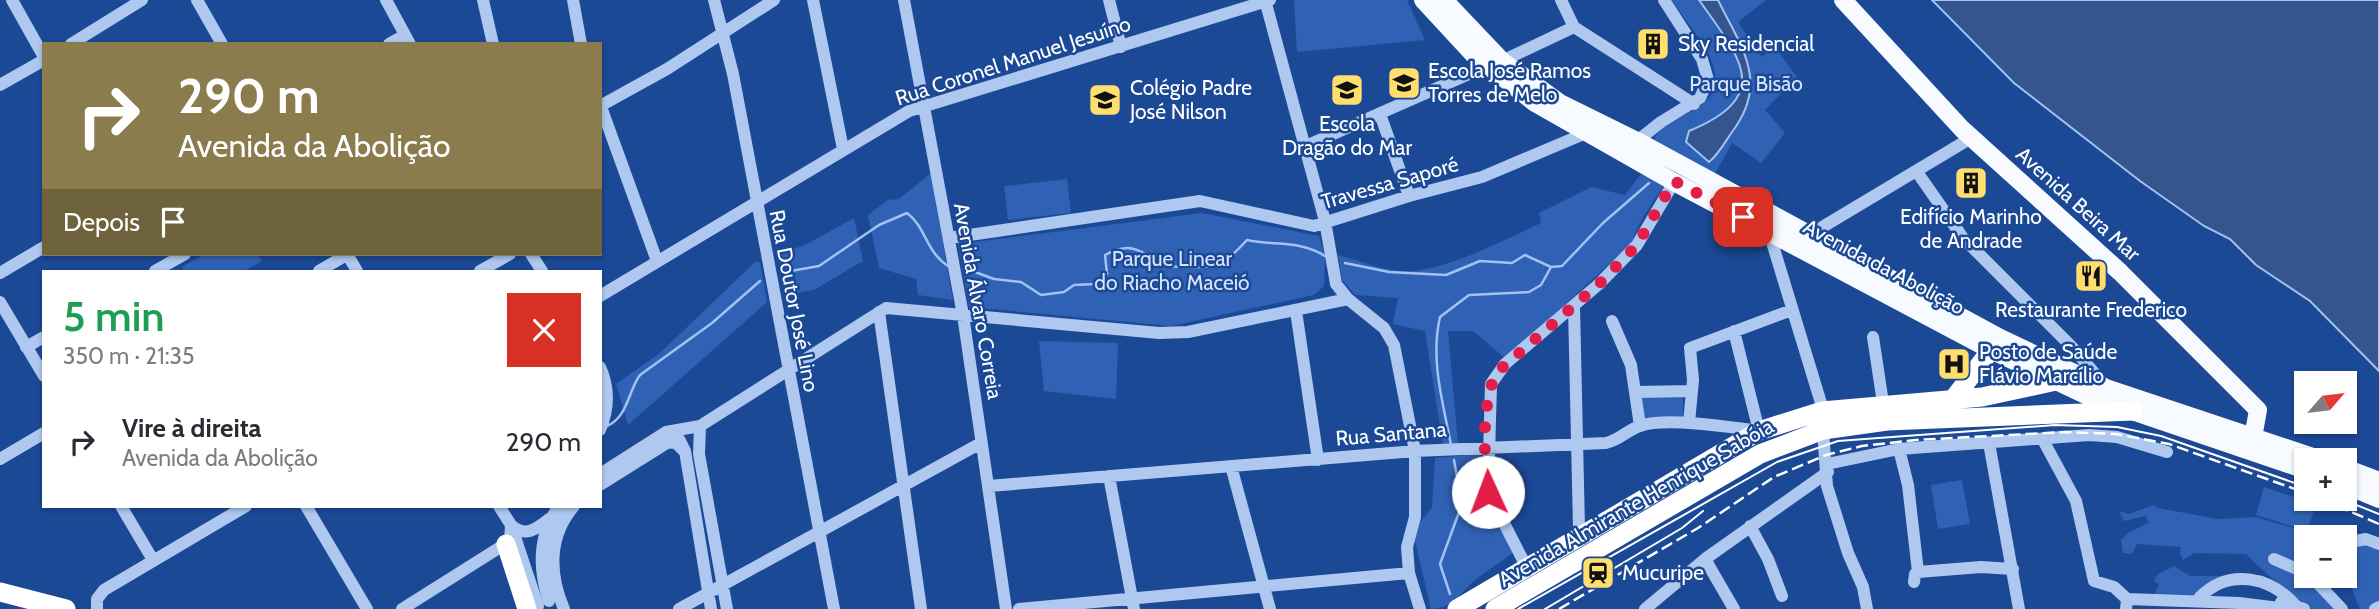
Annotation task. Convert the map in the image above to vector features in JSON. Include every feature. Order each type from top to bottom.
[{"type":"highway","points":[[1954,398],[1991,349]]},
{"type":"highway","name":"Avenida Almirante Henrique Sabóia","points":[[1457,609],[1759,431],[1823,420],[1883,403],[1996,395],[2056,381],[2087,379]]},
{"type":"highway","name":"Avenida Almirante Henrique Sabóia","points":[[1495,609],[1823,420],[1887,421],[2133,411]]},
{"type":"highway","points":[[508,535],[538,605]]},
{"type":"highway","points":[[0,592],[66,609]]},
{"type":"main road","name":"Avenida da Abolição","points":[[1423,0],[1495,63],[1586,132],[1674,181],[1991,349],[2088,396],[2253,443]]},
{"type":"main road","name":"Avenida da Abolição","points":[[1444,0],[1495,63]]},
{"type":"main road","name":"Avenida Beira Mar","points":[[1843,0],[1971,138],[2127,278],[2259,410],[2253,443]]},
{"type":"main road","name":"Avenida da Abolição","points":[[1539,97],[1637,142],[2000,338],[2106,388],[2253,443]]},
{"type":"main road","points":[[2253,443],[2294,453]]},
{"type":"main road","points":[[2253,443],[2294,464]]},
{"type":"main road","points":[[2362,483],[2379,499]]},
{"type":"street","points":[[12,0],[42,54]]},
{"type":"street","points":[[74,42],[142,0]]},
{"type":"street","points":[[197,0],[221,42]]},
{"type":"street","points":[[386,0],[408,39]]},
{"type":"street","points":[[483,0],[493,42]]},
{"type":"street","points":[[573,0],[581,42]]},
{"type":"street","name":"Rua Doutor José Lino","points":[[714,0],[834,609]]},
{"type":"street","points":[[602,104],[667,69],[774,0]]},
{"type":"street","points":[[813,0],[843,149]]},
{"type":"street","name":"Avenida Álvaro Correia","points":[[904,0],[963,315],[1006,609]]},
{"type":"street","points":[[1109,0],[1121,47]]},
{"type":"street","points":[[1267,0],[1325,221],[1336,284],[1348,299],[1390,337],[1415,450],[1415,517],[1407,547],[1409,573],[1420,609]]},
{"type":"street","name":"Rua Coronel Manuel Jesuíno","points":[[602,295],[882,126],[923,107],[1267,0]]},
{"type":"street","points":[[1561,0],[1574,27],[1694,104]]},
{"type":"street","points":[[1637,142],[1661,122],[1694,104],[1706,91],[1706,69],[1664,0]]},
{"type":"street","points":[[1306,146],[1574,27]]},
{"type":"street","points":[[0,85],[42,59]]},
{"type":"street","points":[[602,110],[657,261]]},
{"type":"street","points":[[1380,114],[1409,196]]},
{"type":"street","name":"Travessa Saporé","points":[[949,238],[1200,201],[1314,226],[1409,196],[1482,177],[1586,132]]},
{"type":"street","points":[[1809,235],[1971,138]]},
{"type":"street","points":[[1917,172],[1962,238],[2072,347],[2106,388]]},
{"type":"street","points":[[1527,568],[1488,492],[1487,447],[1491,384],[1496,373],[1574,307],[1637,245],[1674,181]]},
{"type":"street","points":[[1762,209],[1823,420],[1827,486],[1848,552],[1863,587],[1867,609]]},
{"type":"street","points":[[0,273],[42,248]]},
{"type":"street","points":[[162,265],[181,256]]},
{"type":"street","points":[[321,270],[344,256]]},
{"type":"street","points":[[483,270],[507,256]]},
{"type":"street","points":[[602,473],[666,432],[700,426],[879,312],[897,307],[1159,333],[1188,332],[1348,299]]},
{"type":"street","points":[[0,302],[42,373]]},
{"type":"street","points":[[1574,307],[1579,528],[1583,535]]},
{"type":"street","points":[[1689,424],[1690,348],[1792,310]]},
{"type":"street","points":[[1296,311],[1318,460]]},
{"type":"street","points":[[879,312],[921,609]]},
{"type":"street","points":[[1612,321],[1631,365],[1640,426]]},
{"type":"street","points":[[1734,331],[1759,431]]},
{"type":"street","points":[[1873,337],[1883,403]]},
{"type":"street","points":[[26,347],[42,338]]},
{"type":"street","points":[[602,372],[607,385],[602,425]]},
{"type":"street","points":[[1636,392],[1691,391]]},
{"type":"street","name":"Rua Santana","points":[[989,486],[1415,450],[1616,441],[1640,426],[1689,424],[1759,431]]},
{"type":"street","points":[[700,426],[699,454],[727,609]]},
{"type":"street","points":[[666,432],[677,435],[685,451],[711,609]]},
{"type":"street","points":[[0,459],[42,434]]},
{"type":"street","points":[[1645,609],[1705,559],[1828,468],[1899,449],[2089,435],[2117,437],[2167,452]]},
{"type":"street","points":[[2043,440],[2076,501],[2094,581],[2114,587],[2126,604],[2239,603],[2296,608]]},
{"type":"street","points":[[602,484],[667,443],[675,442],[685,451]]},
{"type":"street","points":[[680,609],[981,443]]},
{"type":"street","points":[[1989,443],[2019,609]]},
{"type":"street","points":[[1899,449],[1908,485],[1916,577],[1981,567],[2013,569]]},
{"type":"street","points":[[1231,466],[1270,609]]},
{"type":"street","points":[[1109,476],[1133,604]]},
{"type":"street","points":[[122,508],[153,560]]},
{"type":"street","points":[[97,609],[97,599],[104,590],[243,508]]},
{"type":"street","points":[[307,508],[367,609]]},
{"type":"street","points":[[500,508],[508,535]]},
{"type":"street","points":[[402,609],[508,535],[530,532],[564,510]]},
{"type":"street","points":[[538,605],[541,554],[564,510]]},
{"type":"street","points":[[564,510],[553,558],[556,586],[564,609]]},
{"type":"street","points":[[1750,526],[1768,559],[1782,596]]},
{"type":"street","points":[[2357,541],[2366,539],[2379,544]]},
{"type":"street","points":[[1705,559],[1734,609]]},
{"type":"street","points":[[2274,559],[2294,568]]},
{"type":"street","points":[[1020,609],[1133,604],[1264,586],[1409,573]]},
{"type":"street","points":[[2322,588],[2342,609]]},
{"type":"street","points":[[2155,597],[2240,596],[2296,608]]},
{"type":"green space","points":[[1294,0],[1407,0],[1425,40],[1297,52]]},
{"type":"green space","name":"Parque Bisão","points":[[1672,0],[1766,0],[1738,22],[1762,57],[1775,47],[1797,77],[1765,110],[1785,133],[1761,163],[1732,143],[1713,177],[1652,145],[1667,125],[1691,112],[1711,95],[1715,82],[1710,57]]},
{"type":"green space","points":[[931,173],[953,300],[918,295],[916,279],[879,268],[868,215],[888,200],[899,199]]},
{"type":"green space","points":[[1641,174],[1664,185],[1640,222],[1631,244],[1506,359],[1473,331],[1448,331],[1458,444],[1443,445],[1425,331],[1393,324],[1398,298],[1355,295],[1342,280],[1338,255],[1404,271],[1446,264],[1541,223],[1539,213],[1591,187],[1625,195]]},
{"type":"green space","points":[[1067,179],[1071,213],[1008,220],[1004,186]]},
{"type":"green space","name":"Parque Linear do Riacho Maceió","points":[[1202,213],[1319,236],[1325,256],[1324,286],[1314,295],[1171,326],[969,307],[958,244]]},
{"type":"green space","points":[[854,218],[863,261],[814,290],[785,295],[778,254],[805,245]]},
{"type":"green space","points":[[201,256],[258,256],[262,261],[246,270],[184,270],[182,267]]},
{"type":"green space","points":[[755,262],[760,262],[767,302],[628,425],[616,384],[660,353]]},
{"type":"green space","points":[[1039,341],[1118,343],[1116,399],[1044,391]]},
{"type":"green space","points":[[1641,394],[1683,396],[1683,418],[1640,419]]},
{"type":"green space","points":[[1480,454],[1486,498],[1513,553],[1476,579],[1451,603],[1431,609],[1415,541],[1419,524],[1432,507],[1435,458]]},
{"type":"green space","points":[[1962,480],[1970,524],[1938,529],[1931,485]]},
{"type":"green space","points":[[2264,487],[2294,497],[2294,511],[2314,511],[2309,525],[2294,527],[2256,515]]},
{"type":"green space","points":[[2154,505],[2218,519],[2255,517],[2294,528],[2294,561],[2274,555],[2294,568],[2294,588],[2315,588],[2337,609],[2311,609],[2297,603],[2246,554],[2194,553],[2183,560],[2181,547],[2137,544],[2132,554],[2123,553],[2121,540],[2129,532],[2149,523],[2146,516],[2124,521],[2119,511],[2129,514]]},
{"type":"green space","points":[[2365,545],[2379,550],[2379,600],[2370,609],[2360,609],[2351,588],[2357,588],[2357,547]]},
{"type":"green space","points":[[2174,566],[2190,576],[2246,576],[2198,595],[2154,595],[2159,584],[2154,581],[2157,575]]},
{"type":"shaded area","points":[[1699,0],[1718,0],[1743,49],[1750,81],[1749,97],[1743,114],[1709,162],[1686,142],[1689,131],[1716,117],[1733,103],[1741,89],[1742,73],[1727,39]]},
{"type":"shaded area","points":[[1932,0],[2379,0],[2379,371],[2310,301],[2256,265],[2230,239],[2204,226],[2140,181],[2014,83]]},
{"type":"waterway","points":[[1345,263],[1389,272],[1446,275],[1480,261],[1512,263],[1525,255],[1551,267],[1562,266],[1603,223],[1649,183]]},
{"type":"waterway","points":[[785,272],[819,266],[879,225],[907,213],[918,225],[935,254],[948,266]]},
{"type":"waterway","points":[[964,268],[994,279],[1021,282],[1041,295],[1064,292],[1074,285],[1096,284],[1107,274],[1105,255],[1128,248],[1162,264],[1179,267],[1206,267],[1221,263],[1247,240],[1297,245],[1325,256]]},
{"type":"waterway","points":[[1451,445],[1437,365],[1440,317],[1469,295],[1529,292],[1541,285],[1551,267]]},
{"type":"waterway","points":[[607,426],[624,410],[640,375],[712,323],[760,281]]},
{"type":"waterway","points":[[1450,594],[1440,564],[1462,504],[1454,460]]},
{"type":"tram line","points":[[1518,609],[1777,462],[1838,441],[2055,425],[2117,427],[2161,436],[2294,483]]},
{"type":"tram line","points":[[2357,505],[2379,514]]},
{"type":"tram line","points":[[1545,609],[1682,528],[1703,511]]},
{"type":"railway","points":[[1559,609],[1698,528],[1774,477],[1826,455],[1862,446],[1916,440],[2065,432],[2116,434],[2169,444],[2294,489]]},
{"type":"railway","points":[[2349,511],[2379,524]]},
{"type":"place","name":"Sky Residencial","points":[[1653,44]]},
{"type":"place","name":"Escola José Ramos Torres de Melo","points":[[1404,83]]},
{"type":"place","name":"Escola Dragão do Mar","points":[[1347,90]]},
{"type":"place","name":"Colégio Padre José Nilson","points":[[1105,100]]},
{"type":"place","name":"Edifício Marinho de Andrade","points":[[1971,183]]},
{"type":"place","name":"Restaurante Frederico","points":[[2091,276]]},
{"type":"place","name":"Posto de Saúde Flávio Marcílio","points":[[1954,364]]},
{"type":"place","name":"Mucuripe","points":[[1598,573]]},
{"type":"route","points":[[1488,492],[1488,410],[1491,384],[1496,373],[1574,307],[1637,245],[1674,181],[1743,217]]}]
